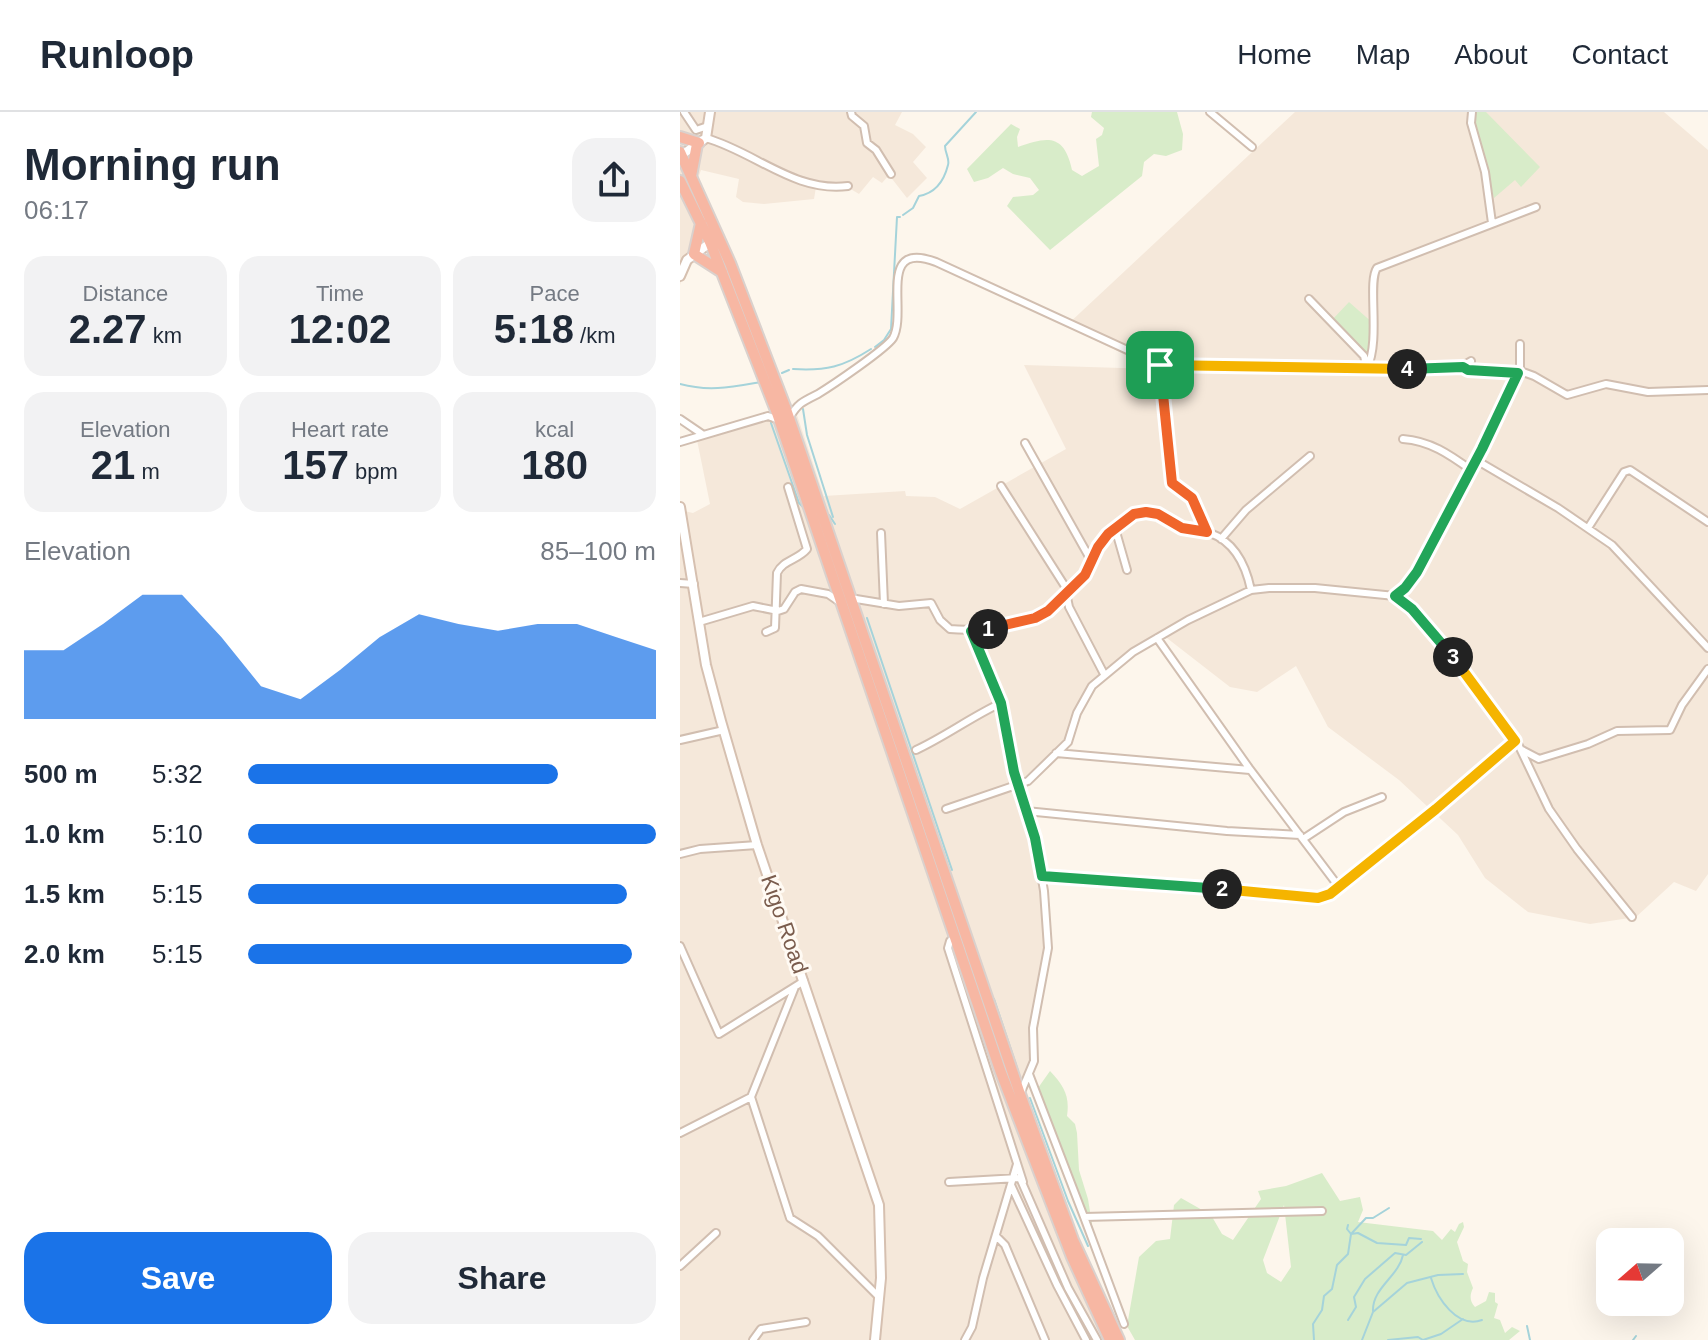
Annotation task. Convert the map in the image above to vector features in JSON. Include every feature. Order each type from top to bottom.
[{"type":"highway","points":[[680,137],[701,142],[691,176]]},
{"type":"highway","points":[[680,154],[780,395],[778,416],[834,578],[855,612],[1012,1072],[1073,1240],[1119,1340]]},
{"type":"highway","points":[[680,181],[701,223],[714,240],[723,273],[846,601],[1000,1070],[1081,1278],[1110,1340]]},
{"type":"highway","points":[[701,223],[694,254],[723,273]]},
{"type":"street","points":[[684,112],[701,142],[743,150],[761,163],[794,178],[826,186],[848,186]]},
{"type":"street","points":[[680,154],[701,142],[710,112]]},
{"type":"street","points":[[851,112],[864,126],[867,143],[876,150],[891,174]]},
{"type":"street","points":[[1210,112],[1252,147]]},
{"type":"street","points":[[1472,112],[1471,123],[1485,172],[1492,223]]},
{"type":"street","points":[[691,127],[699,130],[708,126]]},
{"type":"street","points":[[1367,368],[1375,335],[1373,278],[1377,268],[1536,207]]},
{"type":"street","points":[[680,276],[687,260],[714,240]]},
{"type":"street","points":[[680,442],[778,416],[818,393],[890,341],[896,328],[899,269],[909,259],[916,257],[936,262],[1160,365],[1430,370],[1463,367],[1471,361]]},
{"type":"street","points":[[1309,299],[1364,356],[1367,368]]},
{"type":"street","points":[[1395,596],[1417,572],[1476,460],[1519,372],[1520,344]]},
{"type":"street","points":[[1160,365],[1172,483],[1192,498],[1207,532]]},
{"type":"street","points":[[1463,367],[1468,370],[1531,374],[1567,395],[1606,384],[1648,392],[1708,390]]},
{"type":"street","points":[[780,395],[798,403]]},
{"type":"street","points":[[680,419],[702,434]]},
{"type":"street","points":[[1403,439],[1423,441],[1443,450],[1471,470]]},
{"type":"street","points":[[1025,443],[1092,562]]},
{"type":"street","points":[[1221,539],[1246,510],[1310,456]]},
{"type":"street","points":[[1476,460],[1612,545],[1708,648]]},
{"type":"street","points":[[1588,528],[1624,472],[1630,470],[1708,522]]},
{"type":"street","points":[[1001,486],[1067,592],[1069,607],[1104,674]]},
{"type":"street","points":[[766,632],[775,628],[777,573],[781,565],[807,549],[788,487]]},
{"type":"street","name":"Kigo Road","points":[[680,507],[706,665],[724,730],[757,845],[879,1205],[881,1239],[875,1340]]},
{"type":"street","points":[[699,622],[753,606],[775,612],[784,609],[798,590],[828,594],[846,601],[903,606],[931,603],[950,629],[971,631],[1035,618],[1048,611],[1085,575],[1103,541],[1115,528],[1134,514],[1146,512],[1158,514],[1182,528],[1207,532],[1221,539],[1245,566],[1251,590]]},
{"type":"street","points":[[1115,528],[1127,570]]},
{"type":"street","points":[[881,533],[884,604]]},
{"type":"street","points":[[828,594],[834,578]]},
{"type":"street","points":[[680,583],[694,584]]},
{"type":"street","points":[[946,809],[1028,781],[1068,742],[1086,695],[1104,674],[1188,620],[1251,590],[1293,587],[1395,596],[1421,618],[1489,703],[1520,749],[1558,821],[1632,917]]},
{"type":"street","points":[[855,612],[866,601]]},
{"type":"street","points":[[971,631],[1001,703],[1009,754],[1035,838],[1042,876],[1048,948],[1033,1028],[1034,1061],[1020,1094]]},
{"type":"street","points":[[1157,638],[1250,770],[1339,887]]},
{"type":"street","points":[[1520,749],[1539,759],[1588,744],[1617,731],[1666,732],[1672,728],[1682,705],[1708,669]]},
{"type":"street","points":[[916,750],[1001,703]]},
{"type":"street","points":[[680,740],[724,730]]},
{"type":"street","points":[[1042,876],[1318,898],[1339,887],[1515,741]]},
{"type":"street","points":[[1056,753],[1250,770]]},
{"type":"street","points":[[1026,811],[1301,837],[1344,812],[1382,797]]},
{"type":"street","points":[[680,854],[700,849],[757,845]]},
{"type":"street","points":[[955,937],[948,948],[1023,1182],[1068,1288],[1097,1340]]},
{"type":"street","points":[[680,946],[719,1034],[804,981]]},
{"type":"street","points":[[795,987],[751,1097],[790,1218],[824,1242],[879,1297]]},
{"type":"street","points":[[1012,1072],[1020,1077],[1029,1074]]},
{"type":"street","points":[[1029,1074],[1124,1324]]},
{"type":"street","points":[[680,1133],[751,1097]]},
{"type":"street","points":[[965,1340],[972,1327],[1017,1159]]},
{"type":"street","points":[[949,1182],[1012,1181],[1017,1177],[1023,1182]]},
{"type":"street","points":[[1012,1181],[1068,1308],[1086,1340]]},
{"type":"street","points":[[1084,1217],[1322,1211]]},
{"type":"street","points":[[680,1266],[716,1233]]},
{"type":"street","points":[[996,1236],[1005,1245],[1045,1340]]},
{"type":"street","points":[[753,1340],[761,1329],[806,1322]]},
{"type":"shaded area","points":[[680,112],[902,112],[895,125],[913,134],[926,147],[913,162],[927,178],[907,198],[889,175],[882,183],[873,177],[859,194],[849,188],[816,187],[814,199],[764,204],[743,202],[736,197],[739,179],[701,170],[697,181],[725,242],[691,260],[680,285]]},
{"type":"shaded area","points":[[1295,112],[1664,112],[1708,150],[1708,874],[1696,891],[1674,882],[1636,917],[1590,924],[1528,912],[1485,878],[1458,835],[1399,780],[1328,727],[1296,666],[1257,692],[1230,687],[1163,635],[1104,674],[1087,695],[1068,742],[1020,786],[1036,838],[1050,947],[1034,1028],[1035,1061],[1022,1094],[1065,1212],[1123,1340],[680,1340],[680,510],[693,513],[710,504],[697,440],[753,423],[797,415],[824,496],[905,491],[906,496],[935,497],[960,509],[1066,449],[1024,365],[1154,369],[1066,326]]},
{"type":"green space","points":[[1092,112],[1177,112],[1183,134],[1182,150],[1166,156],[1154,154],[1144,162],[1142,176],[1050,250],[1007,206],[1013,197],[1033,195],[1039,190],[1030,178],[1003,168],[988,178],[974,182],[967,169],[1011,124],[1020,129],[1018,147],[1038,141],[1053,141],[1064,149],[1072,170],[1082,176],[1099,166],[1096,139],[1102,135],[1104,128],[1091,117]]},
{"type":"green space","points":[[1476,112],[1486,112],[1540,167],[1521,187],[1515,180],[1494,198],[1472,116]]},
{"type":"green space","points":[[1349,302],[1374,324],[1368,361],[1332,320]]},
{"type":"green space","points":[[1050,1071],[1065,1092],[1067,1116],[1075,1124],[1079,1170],[1092,1224],[1088,1226],[1038,1088]]},
{"type":"green space","points":[[1322,1173],[1340,1201],[1360,1197],[1363,1210],[1358,1222],[1433,1231],[1442,1240],[1451,1229],[1455,1232],[1463,1222],[1457,1242],[1463,1261],[1468,1264],[1467,1272],[1473,1288],[1472,1302],[1475,1307],[1486,1301],[1489,1292],[1495,1293],[1498,1304],[1494,1318],[1500,1320],[1505,1333],[1512,1327],[1520,1331],[1509,1340],[1135,1340],[1127,1326],[1139,1257],[1156,1241],[1170,1239],[1174,1205],[1181,1198],[1211,1215],[1222,1234],[1233,1240],[1261,1199],[1258,1191],[1286,1186]],"holes":[[[1284,1205],[1291,1267],[1281,1282],[1267,1273],[1263,1260]]]},
{"type":"waterway","points":[[903,215],[913,208],[919,196],[935,189],[942,181],[948,163],[945,146],[976,112]]},
{"type":"waterway","points":[[875,347],[891,329],[897,217],[900,217]]},
{"type":"waterway","points":[[793,369],[834,366],[871,349]]},
{"type":"waterway","points":[[782,373],[789,370]]},
{"type":"waterway","points":[[680,384],[711,388],[761,382]]},
{"type":"waterway","points":[[803,409],[807,435],[833,517]]},
{"type":"waterway","points":[[771,423],[803,507]]},
{"type":"waterway","points":[[829,515],[835,524]]},
{"type":"waterway","points":[[867,618],[952,870]]},
{"type":"waterway","points":[[994,999],[1018,1071]]},
{"type":"waterway","points":[[1030,1098],[1088,1246]]},
{"type":"waterway","points":[[1314,1340],[1313,1324],[1322,1310],[1324,1296],[1332,1289],[1337,1265],[1348,1254],[1351,1234],[1366,1218],[1373,1218],[1389,1208]]},
{"type":"waterway","points":[[1348,1225],[1351,1234],[1358,1233],[1377,1243],[1406,1245],[1409,1238],[1421,1239]]},
{"type":"waterway","points":[[1348,1320],[1356,1307],[1354,1297],[1365,1279],[1395,1253],[1406,1255],[1422,1242]]},
{"type":"waterway","points":[[1373,1311],[1377,1296],[1403,1255]]},
{"type":"waterway","points":[[1362,1340],[1373,1312],[1407,1283],[1438,1275],[1463,1274]]},
{"type":"waterway","points":[[1431,1278],[1443,1302],[1456,1316],[1473,1322],[1482,1320]]},
{"type":"waterway","points":[[1388,1340],[1418,1337],[1423,1340],[1441,1334],[1463,1319]]},
{"type":"waterway","points":[[1527,1326],[1530,1340]]},
{"type":"waterway","points":[[1633,1340],[1636,1336]]},
{"type":"route","points":[[1160,365],[1430,370],[1463,367],[1468,370],[1518,373],[1417,572],[1395,596],[1421,618],[1445,647],[1515,741],[1348,881],[1330,894],[1318,898],[1042,876],[1035,838],[1009,754],[997,689],[971,631],[1042,616],[1089,571],[1098,547],[1108,534],[1134,514],[1158,514],[1182,528],[1207,532],[1192,498],[1172,483],[1160,365]]}]
